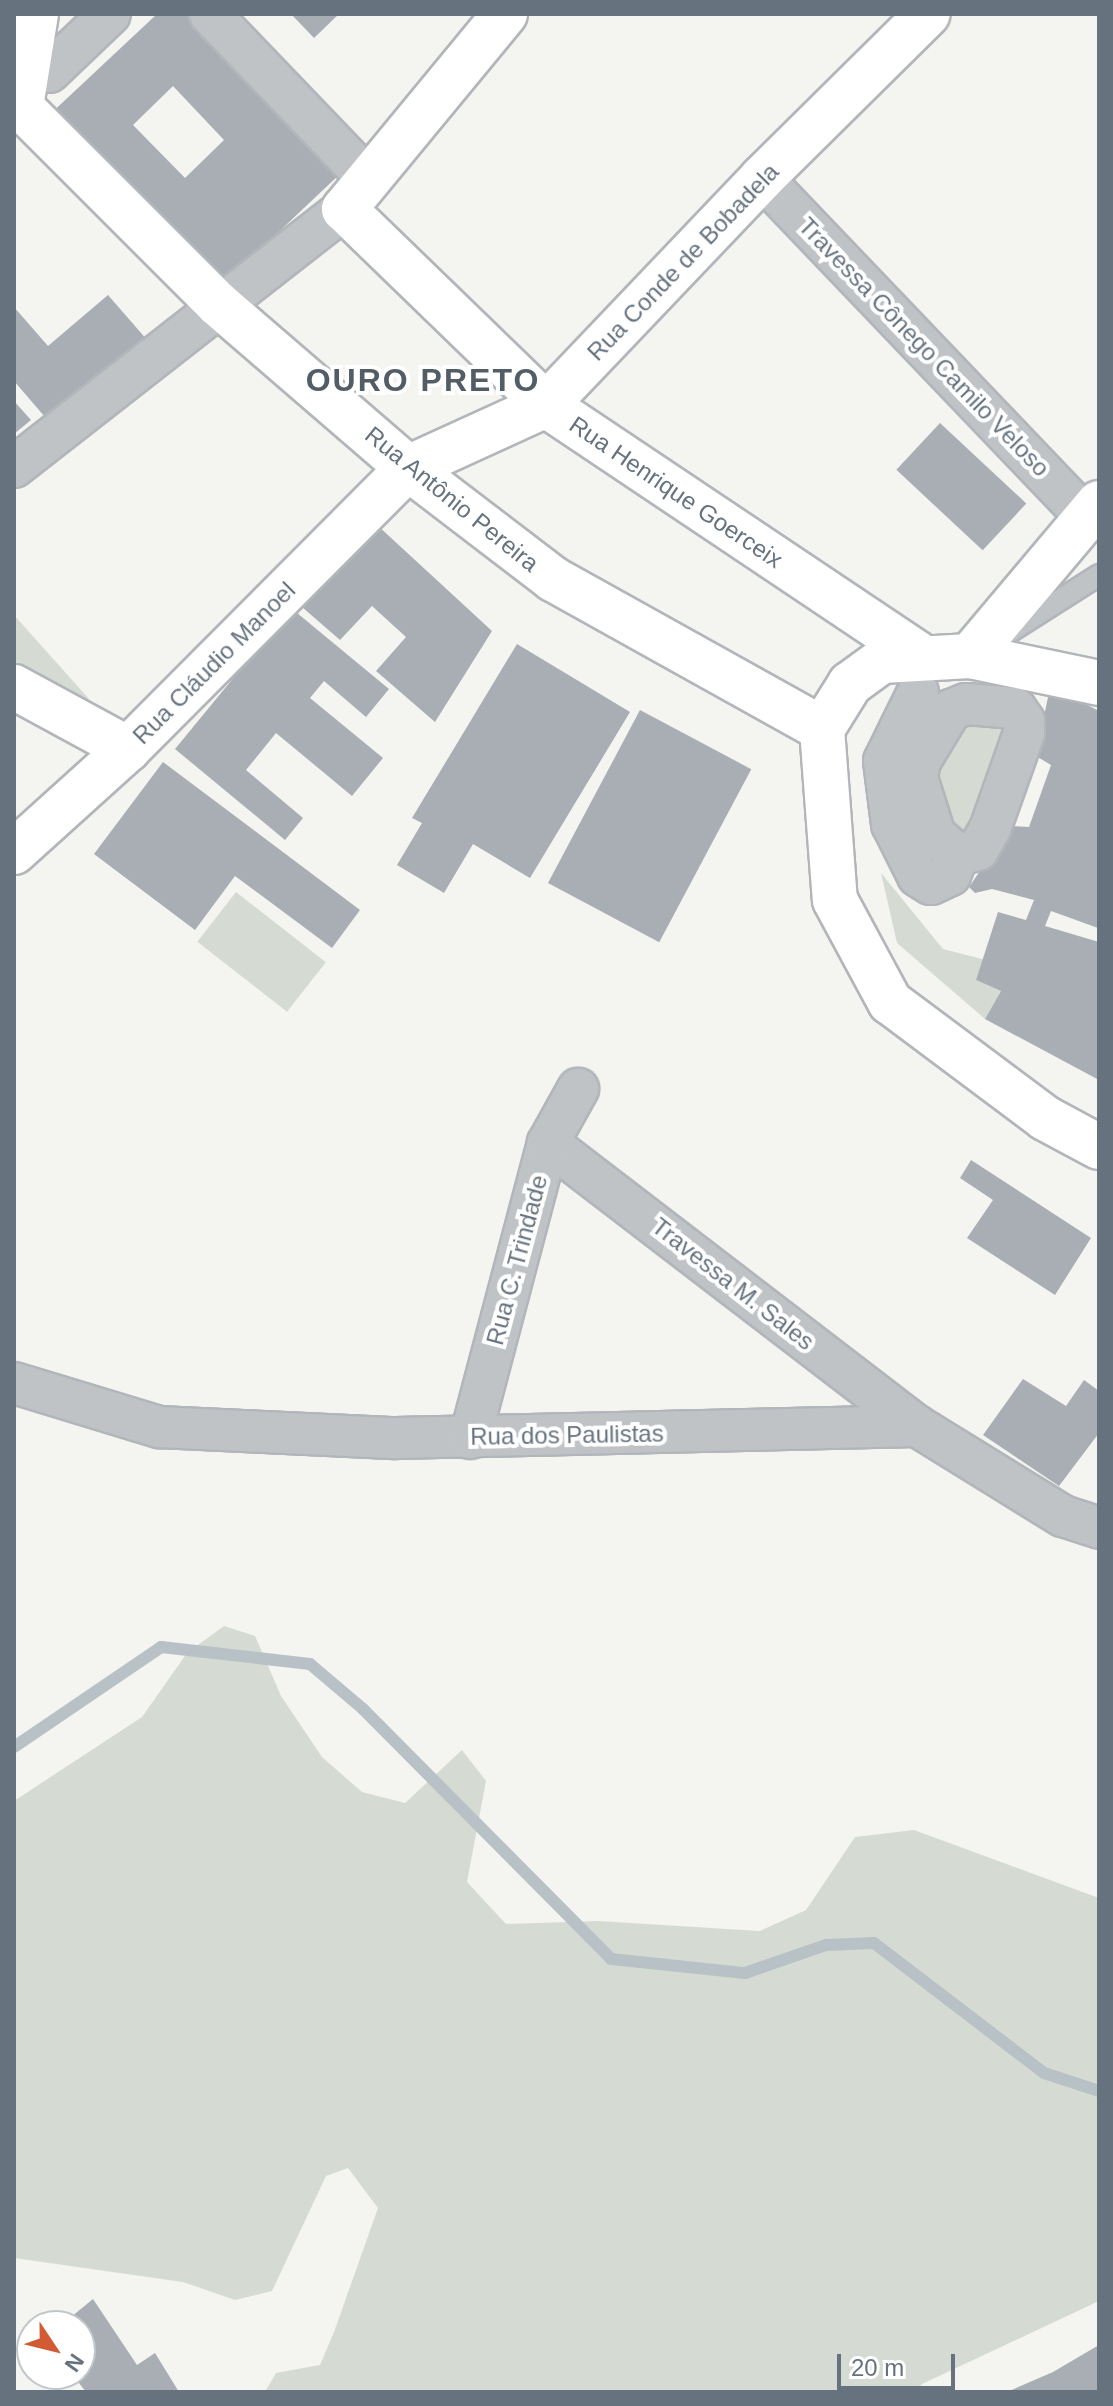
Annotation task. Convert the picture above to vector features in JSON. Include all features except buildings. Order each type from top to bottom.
[{"type":"street","name":"Rua Antônio Pereira","points":[[36,14],[21,107],[218,304],[408,468],[553,579],[822,729]]},
{"type":"street","points":[[49,72],[110,14]]},
{"type":"street","points":[[210,14],[356,194]]},
{"type":"street","points":[[14,467],[356,194],[505,14]]},
{"type":"street","name":"Rua Conde de Bobadela","points":[[408,468],[546,405],[762,178],[928,14]]},
{"type":"street","name":"Travessa Cônego Camilo Veloso","points":[[762,178],[1093,510]]},
{"type":"street","name":"Rua Henrique Goerceix","points":[[356,194],[546,405],[919,674]]},
{"type":"street","name":"Rua Cláudio Manoel","points":[[14,852],[128,749],[408,468]]},
{"type":"street","points":[[1093,510],[970,656],[919,674],[882,661],[857,676],[822,729],[835,900],[890,1002],[1045,1118],[1099,1147]]},
{"type":"street","points":[[970,656],[1099,683]]},
{"type":"street","points":[[919,674],[888,749],[884,790],[899,843],[918,876],[950,882]]},
{"type":"street","points":[[14,687],[128,749]]},
{"type":"street","name":"Rua C. Trindade","points":[[470,1438],[548,1143],[578,1089]]},
{"type":"street","name":"Travessa M. Sales","points":[[548,1143],[917,1426]]},
{"type":"street","name":"Rua dos Paulistas","points":[[14,1383],[159,1427],[470,1438],[917,1426]]},
{"type":"street","points":[[917,1426],[1063,1516],[1099,1528]]},
{"type":"lane","points":[[970,656],[1099,575]]},
{"type":"shaded area","points":[[14,615],[89,699],[80,708],[14,665]]},
{"type":"shaded area","points":[[963,715],[1008,722],[969,837],[950,828],[932,761]]},
{"type":"shaded area","points":[[881,873],[943,949],[986,960],[976,980],[1001,991],[985,1019],[897,943]]},
{"type":"shaded area","points":[[236,892],[326,962],[287,1012],[197,942]]},
{"type":"shaded area","points":[[224,1626],[255,1636],[281,1696],[322,1757],[362,1792],[405,1803],[462,1750],[486,1781],[467,1882],[506,1924],[598,1921],[760,1931],[806,1910],[855,1837],[914,1830],[1099,1898],[1099,2301],[922,2384],[916,2392],[265,2392],[276,2373],[320,2365],[334,2332],[378,2208],[348,2168],[326,2176],[272,2291],[235,2300],[183,2282],[14,2258],[14,1801],[142,1717],[187,1653]]},
{"type":"waterway","points":[[14,1747],[161,1647],[310,1664],[363,1709],[611,1959],[745,1973],[826,1945],[874,1943],[1044,2073],[1099,2091]]},
{"type":"district","name":"OURO PRETO","points":[[423,380]]}]
